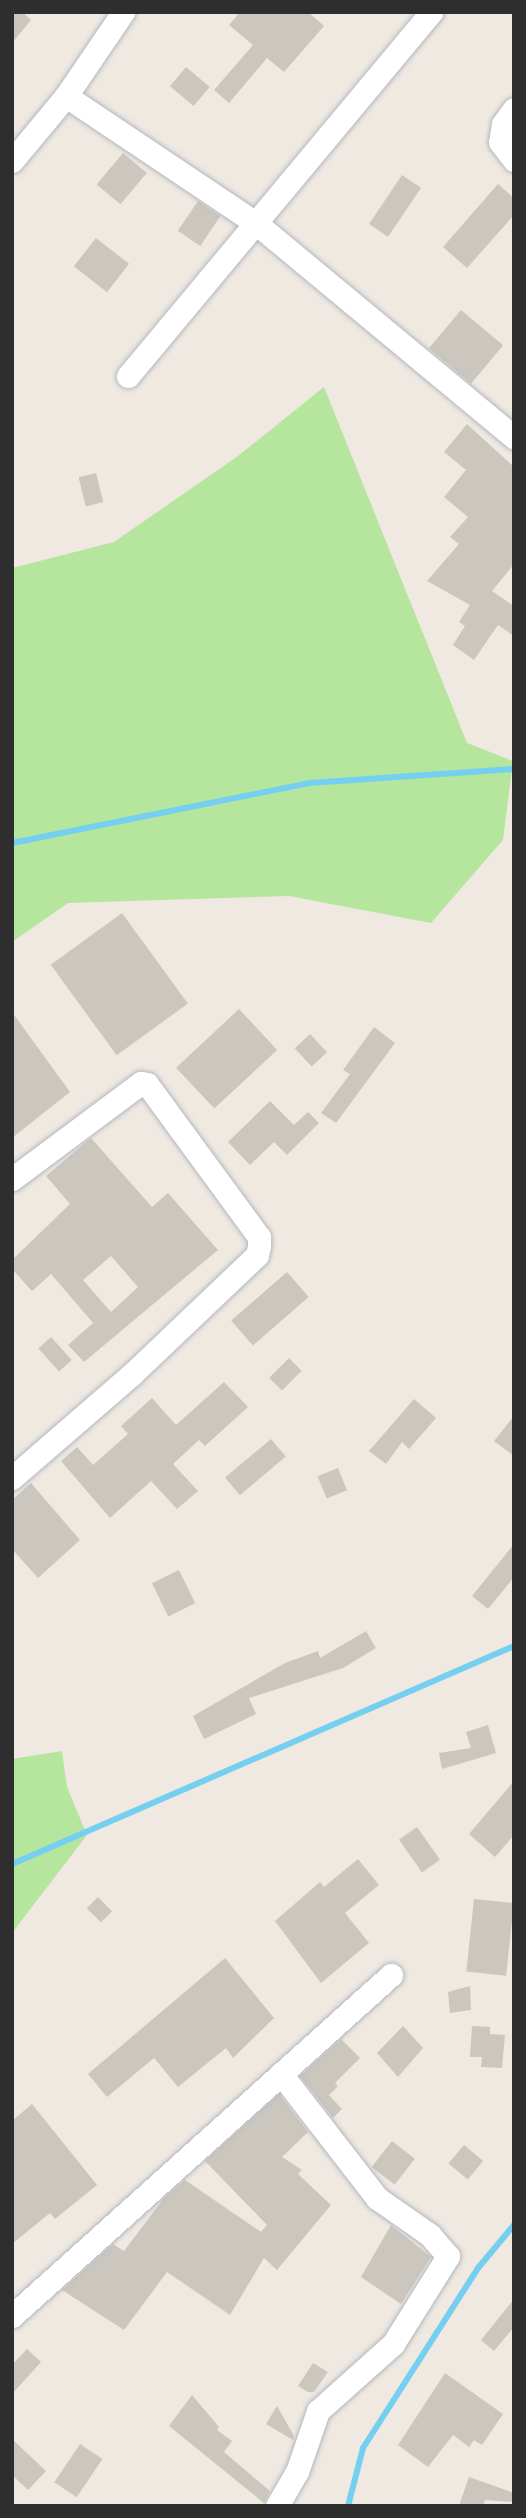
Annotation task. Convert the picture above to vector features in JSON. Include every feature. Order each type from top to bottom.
[{"type":"street","points":[[12,161],[66,96],[123,12]]},
{"type":"street","points":[[128,376],[257,224],[430,12]]},
{"type":"street","points":[[66,96],[257,224],[514,437]]},
{"type":"street","points":[[514,109],[503,124],[500,142],[514,160]]},
{"type":"street","points":[[12,1179],[141,1083],[147,1084],[259,1237],[257,1255],[132,1374],[12,1478]]},
{"type":"street","points":[[12,2316],[391,1975]]},
{"type":"street","points":[[277,2506],[297,2472],[318,2412],[393,2344],[448,2256],[430,2235],[377,2198],[281,2074]]},
{"type":"green space","points":[[324,387],[467,743],[513,761],[503,840],[431,923],[289,896],[68,903],[12,942],[12,568],[114,542],[238,456]]},
{"type":"green space","points":[[62,1751],[67,1787],[87,1835],[12,1933],[12,1759]]},
{"type":"building","points":[[12,12],[22,12],[31,20],[12,43]]},
{"type":"building","points":[[240,12],[308,12],[324,26],[284,72],[267,58],[229,103],[214,90],[253,45],[229,25]]},
{"type":"building","points":[[186,67],[210,87],[194,106],[170,86]]},
{"type":"building","points":[[123,153],[147,173],[120,204],[97,184]]},
{"type":"building","points":[[402,175],[421,188],[388,237],[369,224]]},
{"type":"building","points":[[498,184],[514,198],[514,215],[467,268],[443,247]]},
{"type":"building","points":[[198,201],[220,216],[200,246],[178,231]]},
{"type":"building","points":[[96,238],[129,264],[107,292],[74,266]]},
{"type":"building","points":[[461,310],[503,345],[471,384],[429,348]]},
{"type":"building","points":[[467,424],[514,467],[514,564],[492,591],[514,606],[514,636],[498,625],[474,660],[453,645],[465,626],[459,622],[470,605],[427,581],[459,544],[450,537],[468,517],[444,497],[466,470],[444,452]]},
{"type":"building","points":[[96,473],[103,502],[86,506],[79,477]]},
{"type":"building","points":[[122,913],[188,1004],[117,1055],[51,965]]},
{"type":"building","points":[[239,1009],[277,1050],[214,1109],[176,1068]]},
{"type":"building","points":[[12,1012],[70,1092],[12,1138]]},
{"type":"building","points":[[374,1027],[395,1043],[336,1123],[321,1113],[350,1074],[343,1070]]},
{"type":"building","points":[[310,1034],[327,1052],[312,1067],[295,1048]]},
{"type":"building","points":[[270,1101],[294,1125],[308,1112],[319,1123],[287,1155],[274,1142],[250,1165],[228,1142]]},
{"type":"building","points":[[91,1138],[152,1207],[168,1193],[218,1250],[84,1362],[68,1345],[93,1323],[51,1274],[32,1291],[12,1269],[12,1260],[70,1204],[46,1176]],"holes":[[[111,1256],[138,1287],[111,1312],[83,1280]]]},
{"type":"building","points":[[287,1272],[309,1297],[253,1345],[231,1321]]},
{"type":"building","points":[[51,1337],[72,1360],[59,1371],[38,1348]]},
{"type":"building","points":[[289,1358],[302,1371],[282,1391],[269,1378]]},
{"type":"building","points":[[224,1382],[248,1407],[205,1446],[199,1440],[173,1464],[198,1491],[177,1509],[151,1481],[110,1518],[61,1461],[77,1447],[93,1465],[128,1434],[121,1426],[152,1398],[176,1425]]},
{"type":"building","points":[[414,1399],[436,1418],[409,1449],[402,1442],[386,1464],[369,1451]]},
{"type":"building","points":[[514,1416],[514,1456],[494,1441]]},
{"type":"building","points":[[271,1439],[286,1457],[240,1495],[225,1478]]},
{"type":"building","points":[[338,1468],[347,1490],[327,1498],[318,1476]]},
{"type":"building","points":[[31,1483],[80,1540],[38,1578],[12,1549],[12,1500]]},
{"type":"building","points":[[514,1544],[514,1577],[488,1609],[472,1596]]},
{"type":"building","points":[[179,1570],[195,1603],[168,1616],[152,1583]]},
{"type":"building","points":[[366,1631],[376,1648],[343,1668],[249,1698],[256,1714],[204,1739],[193,1716],[285,1663],[318,1651],[320,1658]]},
{"type":"building","points":[[488,1725],[496,1753],[442,1769],[439,1753],[471,1748],[466,1732]]},
{"type":"building","points":[[514,1781],[514,1835],[495,1857],[469,1834]]},
{"type":"building","points":[[417,1827],[440,1860],[422,1872],[399,1840]]},
{"type":"building","points":[[358,1859],[379,1885],[345,1913],[369,1943],[321,1983],[275,1921],[320,1882],[324,1887]]},
{"type":"building","points":[[98,1897],[112,1911],[101,1922],[87,1908]]},
{"type":"building","points":[[474,1899],[514,1903],[506,1976],[466,1972]]},
{"type":"building","points":[[225,1958],[274,2018],[233,2058],[226,2048],[178,2087],[154,2058],[107,2097],[88,2074]]},
{"type":"building","points":[[470,1986],[471,2010],[450,2013],[448,1992]]},
{"type":"building","points":[[403,2026],[423,2048],[398,2077],[377,2053]]},
{"type":"building","points":[[472,2026],[490,2027],[490,2034],[505,2035],[502,2068],[481,2067],[482,2057],[470,2057]]},
{"type":"building","points":[[341,2039],[360,2058],[335,2083],[338,2086],[329,2095],[342,2109],[333,2118],[300,2076]]},
{"type":"building","points":[[279,2094],[308,2132],[282,2157],[302,2170],[298,2174],[331,2205],[277,2270],[264,2258],[230,2315],[167,2272],[124,2330],[62,2290],[113,2244],[124,2251],[164,2198],[185,2180],[261,2232],[267,2225],[205,2161]]},
{"type":"building","points":[[32,2104],[97,2185],[55,2219],[50,2213],[12,2244],[12,2121]]},
{"type":"building","points":[[392,2141],[415,2159],[395,2185],[372,2167]]},
{"type":"building","points":[[464,2145],[483,2161],[468,2179],[449,2163]]},
{"type":"building","points":[[391,2225],[431,2257],[401,2304],[361,2277]]},
{"type":"building","points":[[514,2299],[514,2327],[494,2351],[481,2340]]},
{"type":"building","points":[[27,2349],[41,2362],[12,2394],[12,2365]]},
{"type":"building","points":[[313,2363],[328,2372],[314,2392],[308,2392],[298,2386]]},
{"type":"building","points":[[445,2373],[503,2414],[482,2445],[474,2440],[469,2447],[453,2435],[428,2467],[398,2445]]},
{"type":"building","points":[[192,2395],[219,2427],[217,2430],[232,2441],[224,2452],[270,2491],[264,2503],[169,2426]]},
{"type":"building","points":[[277,2406],[294,2436],[293,2440],[266,2424]]},
{"type":"building","points":[[12,2439],[46,2471],[28,2490],[12,2475]]},
{"type":"building","points":[[80,2444],[102,2459],[77,2497],[54,2482]]},
{"type":"building","points":[[469,2477],[514,2493],[514,2502],[485,2500],[483,2506],[459,2506]]},
{"type":"waterway","points":[[12,843],[309,783],[514,769]]},
{"type":"waterway","points":[[12,1864],[514,1646]]},
{"type":"waterway","points":[[348,2506],[363,2448],[478,2268],[514,2225]]}]
